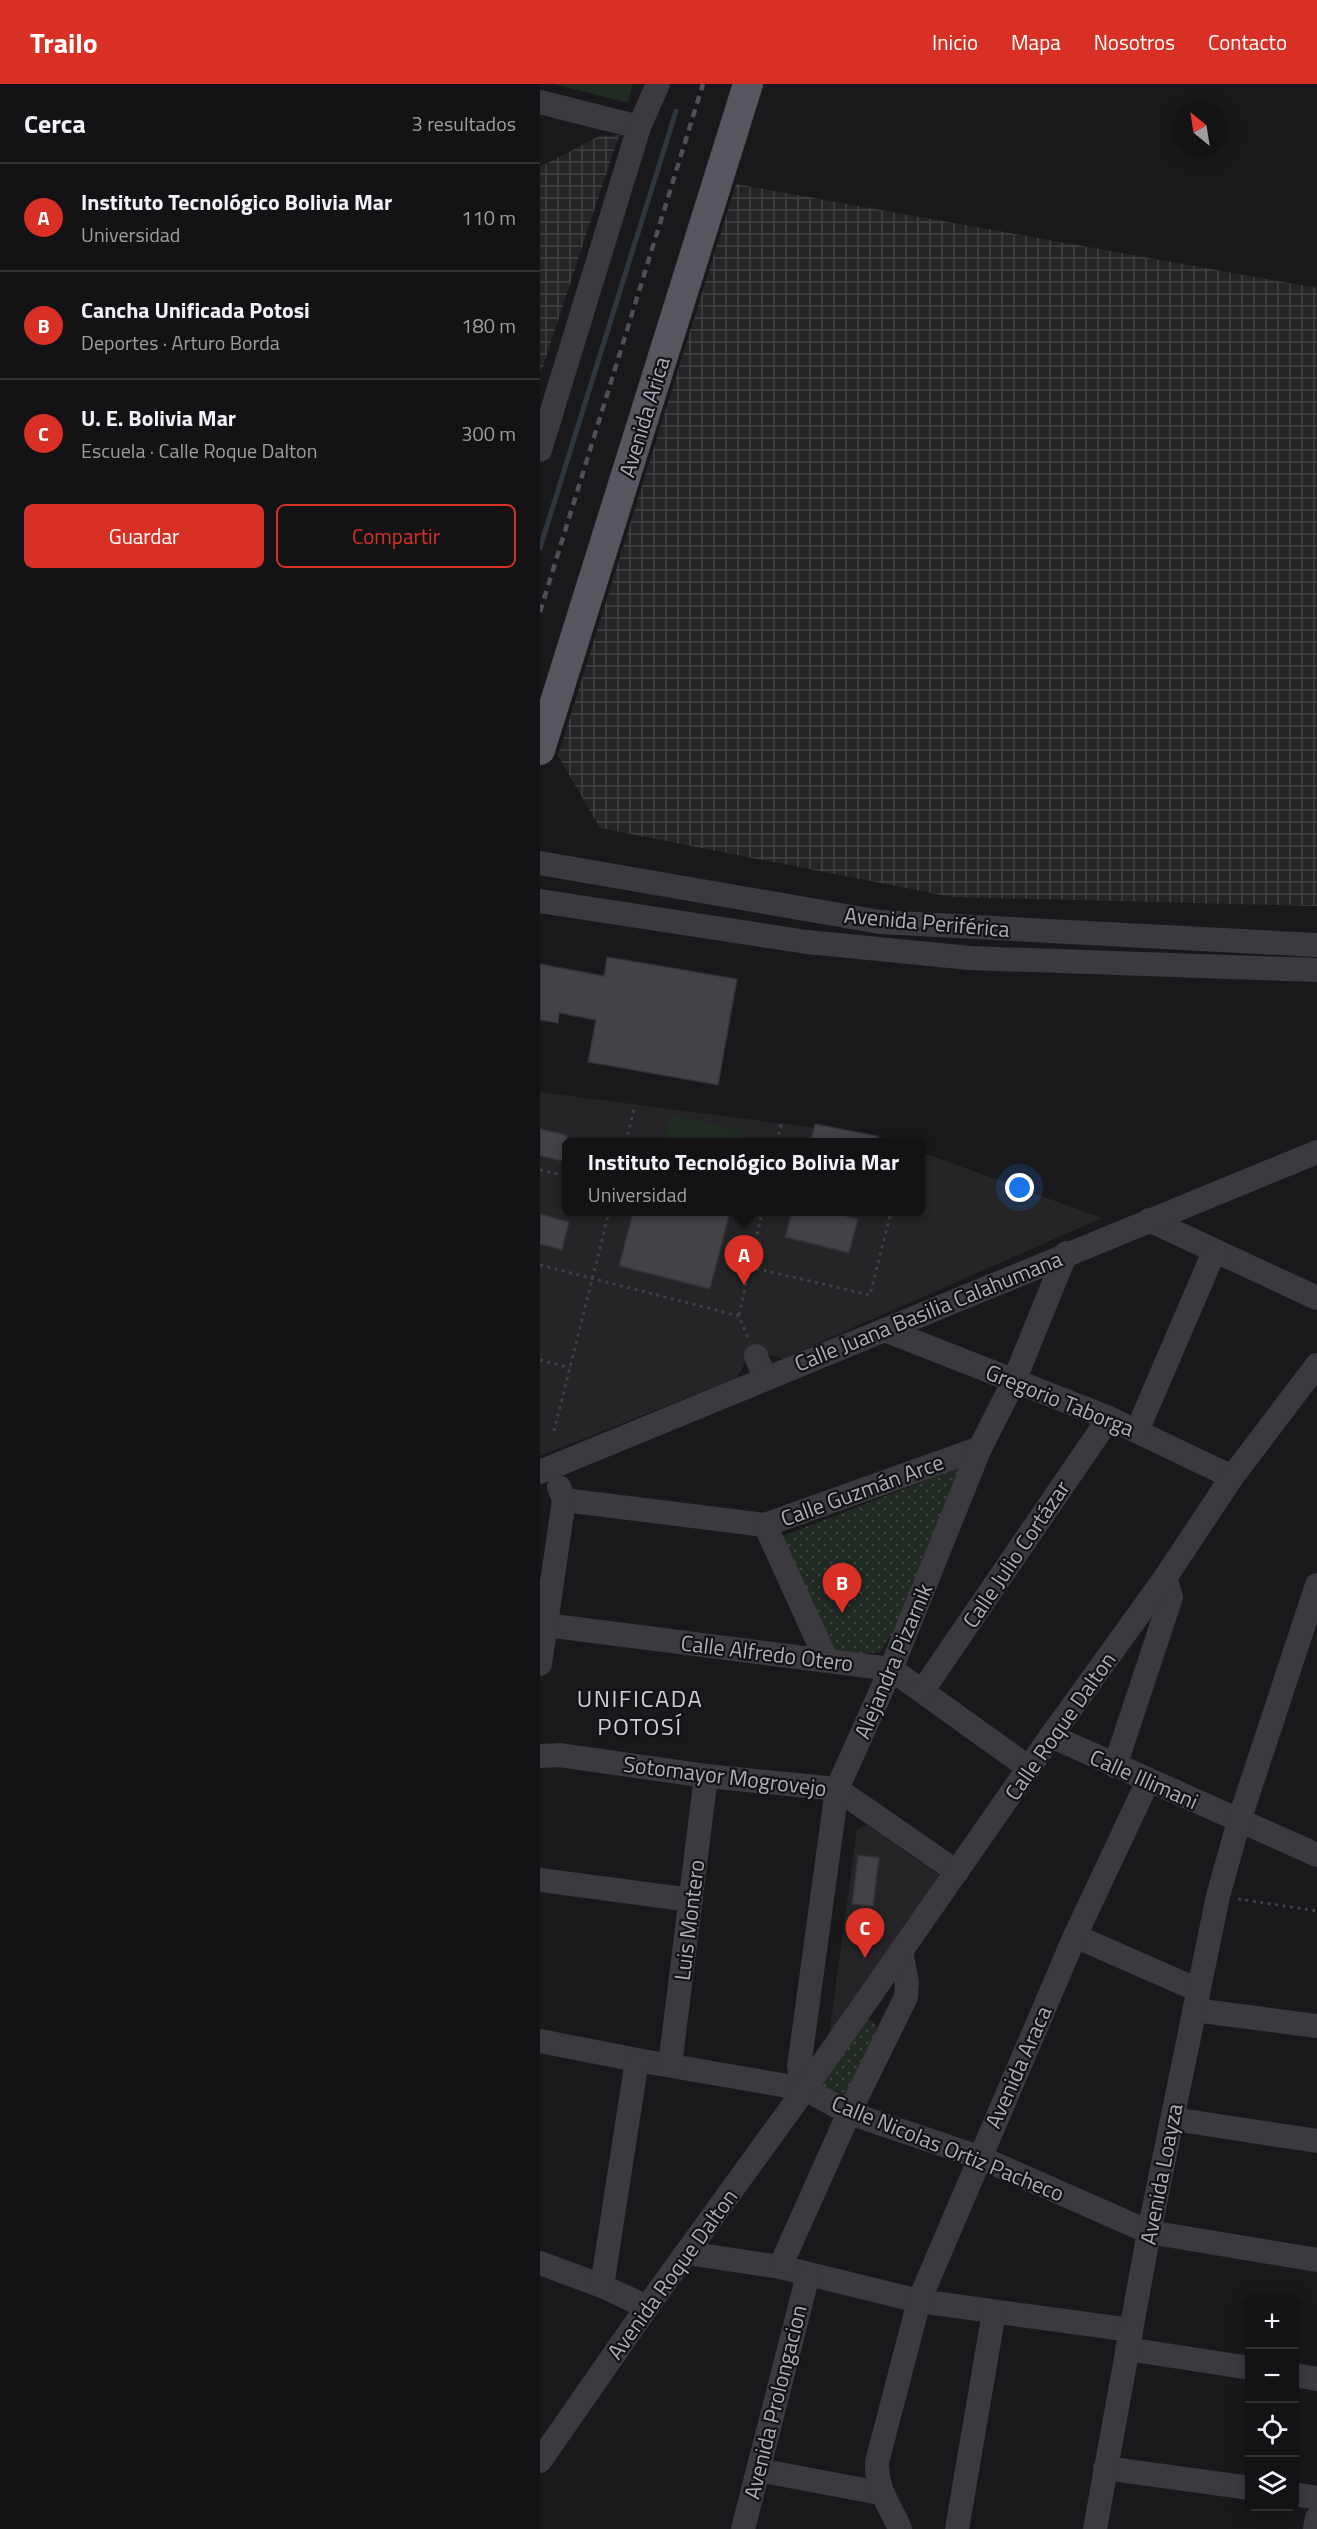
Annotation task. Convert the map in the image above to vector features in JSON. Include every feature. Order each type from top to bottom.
[{"type":"main road","name":"Avenida Arica","points":[[540,750],[748,84]]},
{"type":"street","points":[[540,450],[639,127],[658,84]]},
{"type":"street","points":[[540,102],[639,127]]},
{"type":"street","name":"Avenida Periférica","points":[[540,863],[880,922],[1317,945]]},
{"type":"street","name":"Avenida Periférica","points":[[540,901],[807,942],[959,957],[1317,970]]},
{"type":"street","name":"Calle Juana Basilia Calahumana","points":[[546,1470],[760,1367],[885,1330],[1066,1253],[1317,1152]]},
{"type":"street","points":[[1149,1221],[1317,1298]]},
{"type":"street","points":[[1137,1431],[1214,1252]]},
{"type":"street","name":"Alejandra Pizarnik","points":[[805,2089],[799,2067],[837,1789],[891,1670],[980,1448],[1014,1381],[1066,1253]]},
{"type":"street","name":"Gregorio Taborga","points":[[885,1330],[1109,1418],[1232,1476]]},
{"type":"street","name":"Calle Roque Dalton","points":[[805,2089],[1051,1736],[1166,1578],[1232,1476],[1317,1365]]},
{"type":"street","name":"Calle Julio Cortázar","points":[[923,1690],[1109,1418]]},
{"type":"street","name":"Calle Guzmán Arce","points":[[564,1500],[765,1525],[980,1448]]},
{"type":"street","points":[[540,1664],[564,1500],[546,1470]]},
{"type":"street","points":[[765,1525],[828,1661]]},
{"type":"street","points":[[1115,1766],[1171,1597],[1166,1578]]},
{"type":"street","name":"Avenida Loayza","points":[[1095,2529],[1149,2232],[1218,1896],[1239,1821],[1275,1718],[1317,1585]]},
{"type":"street","name":"Calle Alfredo Otero","points":[[546,1625],[891,1670],[923,1690],[1029,1768]]},
{"type":"street","name":"Calle Illimani","points":[[1051,1736],[1317,1856]]},
{"type":"street","name":"Sotomayor Mogrovejo","points":[[540,1756],[559,1755],[706,1776],[837,1789],[957,1872]]},
{"type":"street","name":"Luis Montero","points":[[670,2065],[706,1776]]},
{"type":"street","name":"Avenida Araca","points":[[900,2529],[880,2493],[876,2478],[877,2462],[919,2301],[1074,1936],[1148,1781]]},
{"type":"street","points":[[540,1880],[691,1900]]},
{"type":"street","points":[[1074,1936],[1196,2000],[1317,2026]]},
{"type":"street","points":[[780,2267],[849,2113],[906,1997],[907,1983],[901,1951]]},
{"type":"street","name":"Calle Nicolas Ortiz Pacheco","points":[[540,2041],[805,2089],[849,2113],[979,2157],[1149,2232],[1317,2260]]},
{"type":"street","points":[[602,2286],[637,2060]]},
{"type":"street","name":"Avenida Roque Dalton","points":[[540,2461],[646,2307],[805,2089]]},
{"type":"street","points":[[1173,2119],[1317,2141]]},
{"type":"street","points":[[687,2253],[780,2267],[919,2301],[994,2312],[1129,2339],[1245,2367]]},
{"type":"street","points":[[540,2263],[602,2286],[646,2307]]},
{"type":"street","name":"Avenida Prolongacion","points":[[743,2529],[808,2274]]},
{"type":"street","points":[[957,2529],[994,2312]]},
{"type":"street","points":[[1299,2376],[1317,2379]]},
{"type":"street","points":[[1105,2468],[1245,2487]]},
{"type":"street","points":[[758,2470],[880,2493]]},
{"type":"street","points":[[1299,2495],[1317,2498]]},
{"type":"street","points":[[1315,2529],[1317,2518]]},
{"type":"path","points":[[627,1138],[635,1105]]},
{"type":"path","points":[[778,1138],[781,1124]]},
{"type":"path","points":[[540,1170],[562,1175]]},
{"type":"path","points":[[554,1431],[608,1216]]},
{"type":"path","points":[[760,1367],[739,1316],[761,1216]]},
{"type":"path","points":[[749,1267],[870,1295],[890,1216]]},
{"type":"path","points":[[540,1266],[739,1316]]},
{"type":"path","points":[[540,1360],[570,1368]]},
{"type":"path","points":[[1218,1896],[1317,1911]]},
{"type":"shaded area","points":[[554,84],[633,84],[628,103]]},
{"type":"shaded area","points":[[619,135],[540,375],[540,167],[599,136]]},
{"type":"shaded area","points":[[736,184],[1317,288],[1317,906],[952,897],[600,828],[558,756]]},
{"type":"shaded area","points":[[540,1092],[884,1138],[562,1138],[562,1216],[925,1216],[925,1153],[1102,1218],[782,1359],[764,1353],[746,1361],[737,1378],[540,1456]]},
{"type":"shaded area","points":[[670,1114],[746,1132],[744,1138],[665,1138]]},
{"type":"shaded area","points":[[963,1466],[907,1624],[888,1638],[881,1652],[831,1657],[780,1537]]},
{"type":"shaded area","points":[[867,1825],[946,1880],[829,2036],[857,1829]]},
{"type":"shaded area","points":[[870,2019],[877,2027],[850,2098],[828,2096],[822,2084],[865,2020]]},
{"type":"building","points":[[607,957],[737,979],[718,1085],[588,1062],[596,1020],[559,1013],[558,1023],[540,1020],[540,964],[604,976]]},
{"type":"building","points":[[815,1124],[877,1136],[877,1138],[811,1138]]},
{"type":"building","points":[[540,1129],[567,1135],[567,1138],[562,1138],[562,1161],[540,1156]]},
{"type":"building","points":[[540,1214],[569,1222],[562,1250],[540,1244]]},
{"type":"building","points":[[632,1216],[729,1216],[710,1289],[619,1266]]},
{"type":"building","points":[[791,1216],[846,1216],[858,1219],[849,1253],[785,1237]]},
{"type":"building","points":[[858,1855],[879,1858],[873,1906],[852,1904]]},
{"type":"waterway","points":[[540,548],[676,111]]},
{"type":"railway","points":[[540,612],[703,84]]},
{"type":"place","name":"Instituto Tecnológico Bolivia Mar","points":[[744,1285]]},
{"type":"place","name":"Cancha Unificada Potosi","points":[[842,1613]]},
{"type":"place","name":"U. E. Bolivia Mar","points":[[865,1958]]},
{"type":"district","name":"UNIFICADA POTOSÍ","points":[[640,1712]]}]
